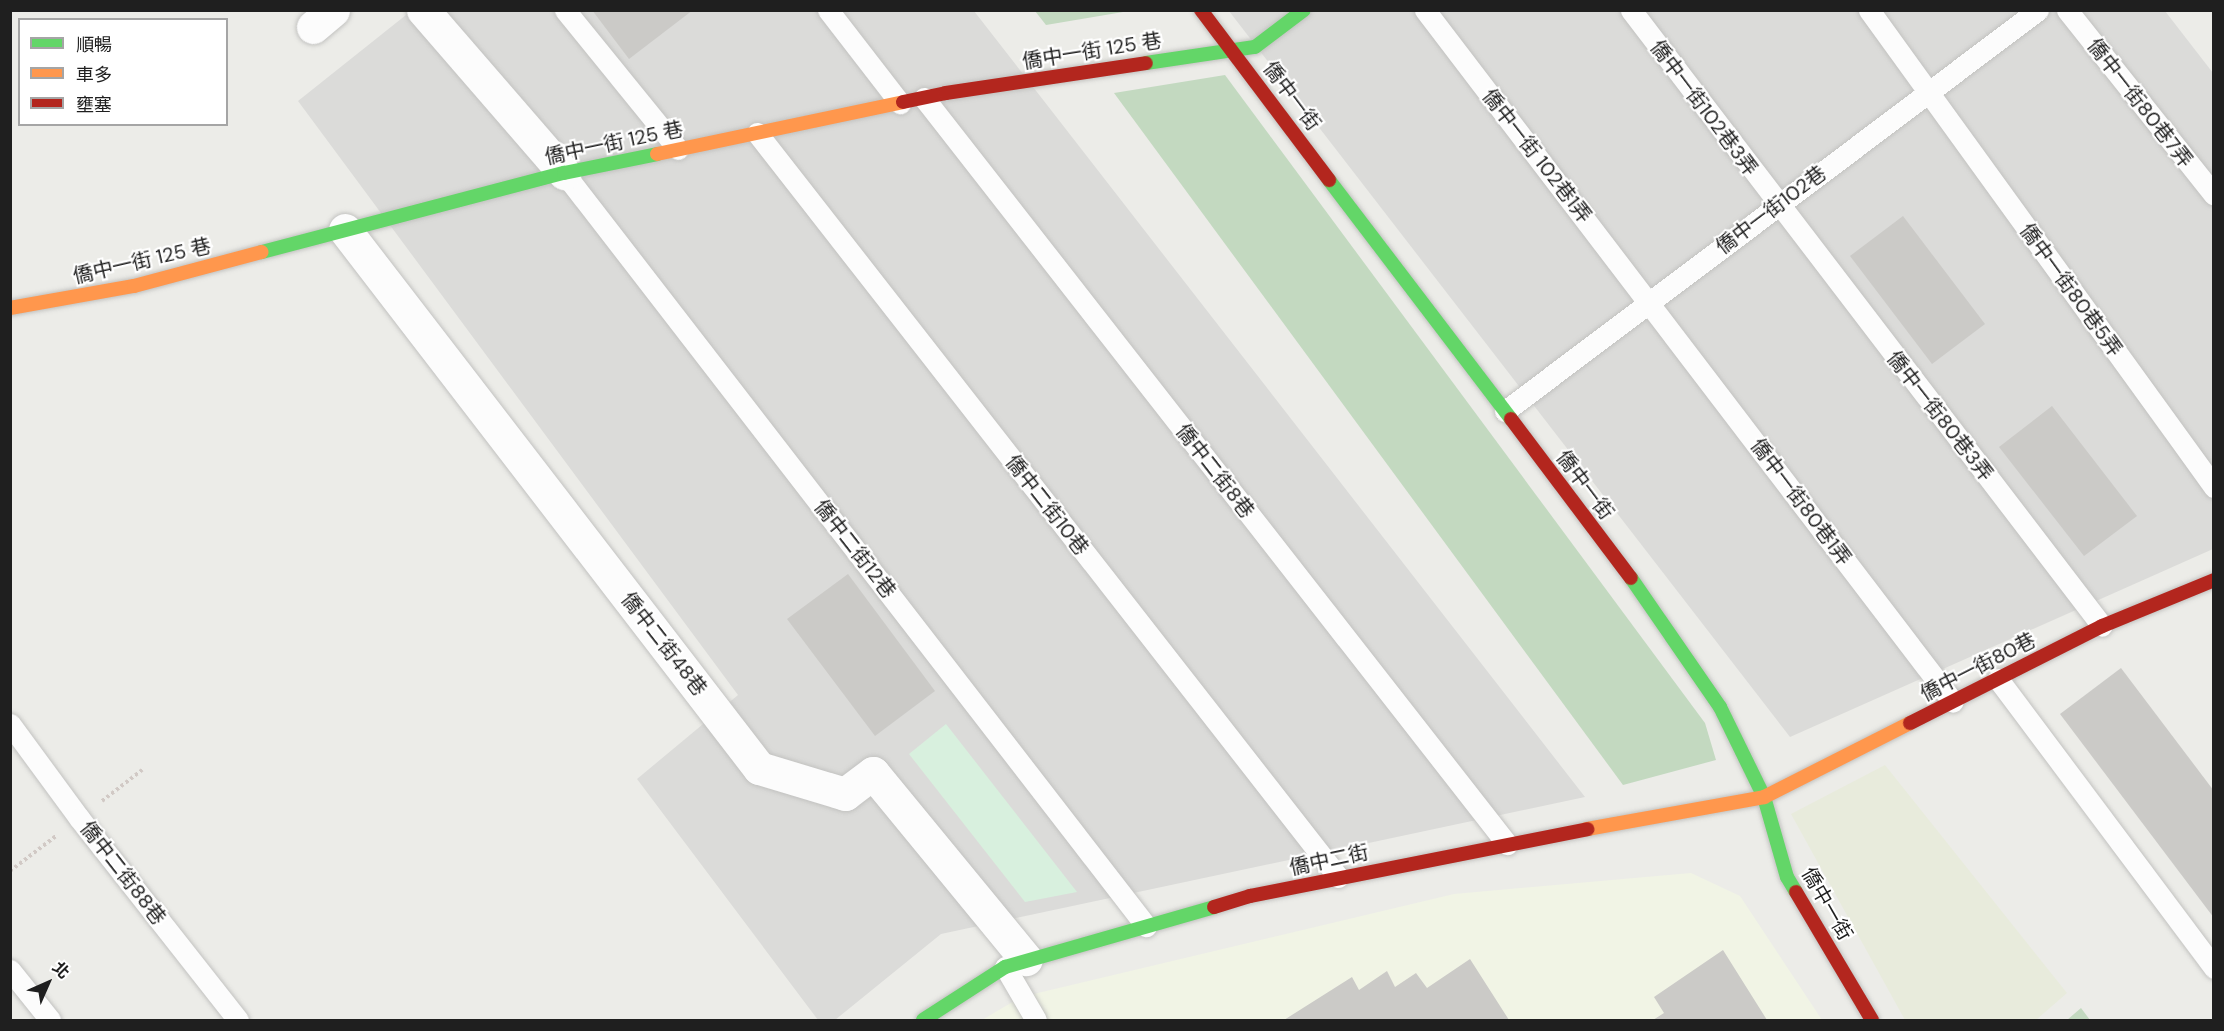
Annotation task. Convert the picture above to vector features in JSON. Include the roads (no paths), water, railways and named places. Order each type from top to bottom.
[{"type":"street","points":[[423,10],[564,173]]},
{"type":"street","name":"僑中一街","points":[[1201,10],[1652,606],[1714,698],[1764,796],[1787,877],[1872,1020]]},
{"type":"street","name":"僑中一街 125 巷","points":[[10,308],[134,286],[564,173],[678,149],[924,98],[1255,47],[1304,10]]},
{"type":"street","name":"僑中二街48巷","points":[[345,230],[759,768],[845,795],[873,773],[1016,963]]},
{"type":"street","name":"僑中一街80巷","points":[[1764,796],[2102,626],[2214,580]]},
{"type":"street","name":"僑中二街","points":[[923,1020],[1016,963],[1250,896],[1507,844],[1764,796]]},
{"type":"lane","points":[[565,10],[678,149]]},
{"type":"lane","points":[[828,10],[900,103]]},
{"type":"lane","name":"僑中一街 102巷1弄","points":[[1425,10],[1649,302]]},
{"type":"lane","name":"僑中一街102巷3弄","points":[[1631,10],[1778,205]]},
{"type":"lane","name":"僑中一街80巷5弄","points":[[1869,10],[2214,487]]},
{"type":"lane","name":"僑中一街102巷","points":[[1505,411],[2038,10]]},
{"type":"lane","name":"僑中一街80巷7弄","points":[[2067,10],[2214,195]]},
{"type":"lane","name":"僑中二街8巷","points":[[924,98],[1507,844]]},
{"type":"lane","name":"僑中二街10巷","points":[[757,133],[1338,878]]},
{"type":"lane","name":"僑中二街12巷","points":[[564,173],[1146,926]]},
{"type":"lane","name":"僑中一街80巷3弄","points":[[1778,205],[2102,626]]},
{"type":"lane","name":"僑中一街80巷1弄","points":[[1649,302],[1953,702]]},
{"type":"lane","points":[[1998,679],[2214,968]]},
{"type":"lane","name":"僑中二街88巷","points":[[10,724],[79,818],[238,1020]]},
{"type":"lane","points":[[1016,963],[1036,1020]]},
{"type":"lane","points":[[10,970],[50,1020]]}]
